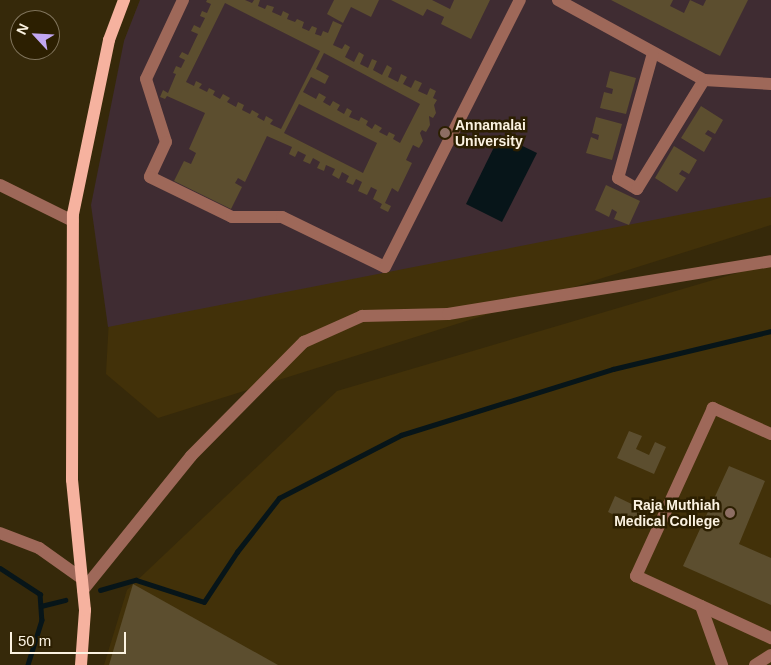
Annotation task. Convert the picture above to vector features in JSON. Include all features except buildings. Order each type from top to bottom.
[{"type":"main road","points":[[81,665],[85,610],[72,480],[73,221],[109,40],[124,0]]},
{"type":"street","points":[[183,0],[146,79],[166,142],[150,177],[232,217],[282,217],[385,267],[520,0]]},
{"type":"street","points":[[559,0],[653,54],[704,80],[771,84]]},
{"type":"street","points":[[653,54],[618,178],[638,189],[704,80]]},
{"type":"street","points":[[0,185],[73,221]]},
{"type":"street","points":[[0,533],[39,548],[82,584],[191,456],[304,342],[362,316],[448,314],[771,261]]},
{"type":"street","points":[[771,434],[713,408],[636,576],[771,638]]},
{"type":"street","points":[[700,606],[722,665]]},
{"type":"street","points":[[755,665],[771,655]]},
{"type":"shaded area","name":"Annamalai University","points":[[140,0],[771,0],[771,225],[158,418],[106,374],[124,41]]},
{"type":"shaded area","name":"Annamalai University","points":[[140,0],[771,0],[771,197],[108,327],[91,205],[124,41]]},
{"type":"shaded area","points":[[500,135],[537,153],[502,222],[466,204]]},
{"type":"shaded area","points":[[771,263],[771,665],[104,665],[127,590],[337,391]]},
{"type":"waterway","points":[[100,590],[136,580],[204,602],[237,552],[279,498],[401,435],[613,369],[771,331]]},
{"type":"waterway","points":[[0,568],[40,594],[42,620],[28,665]]},
{"type":"waterway","points":[[41,606],[65,600]]},
{"type":"place","name":"Annamalai University","points":[[445,133]]},
{"type":"place","name":"Raja Muthiah Medical College","points":[[730,513]]}]
